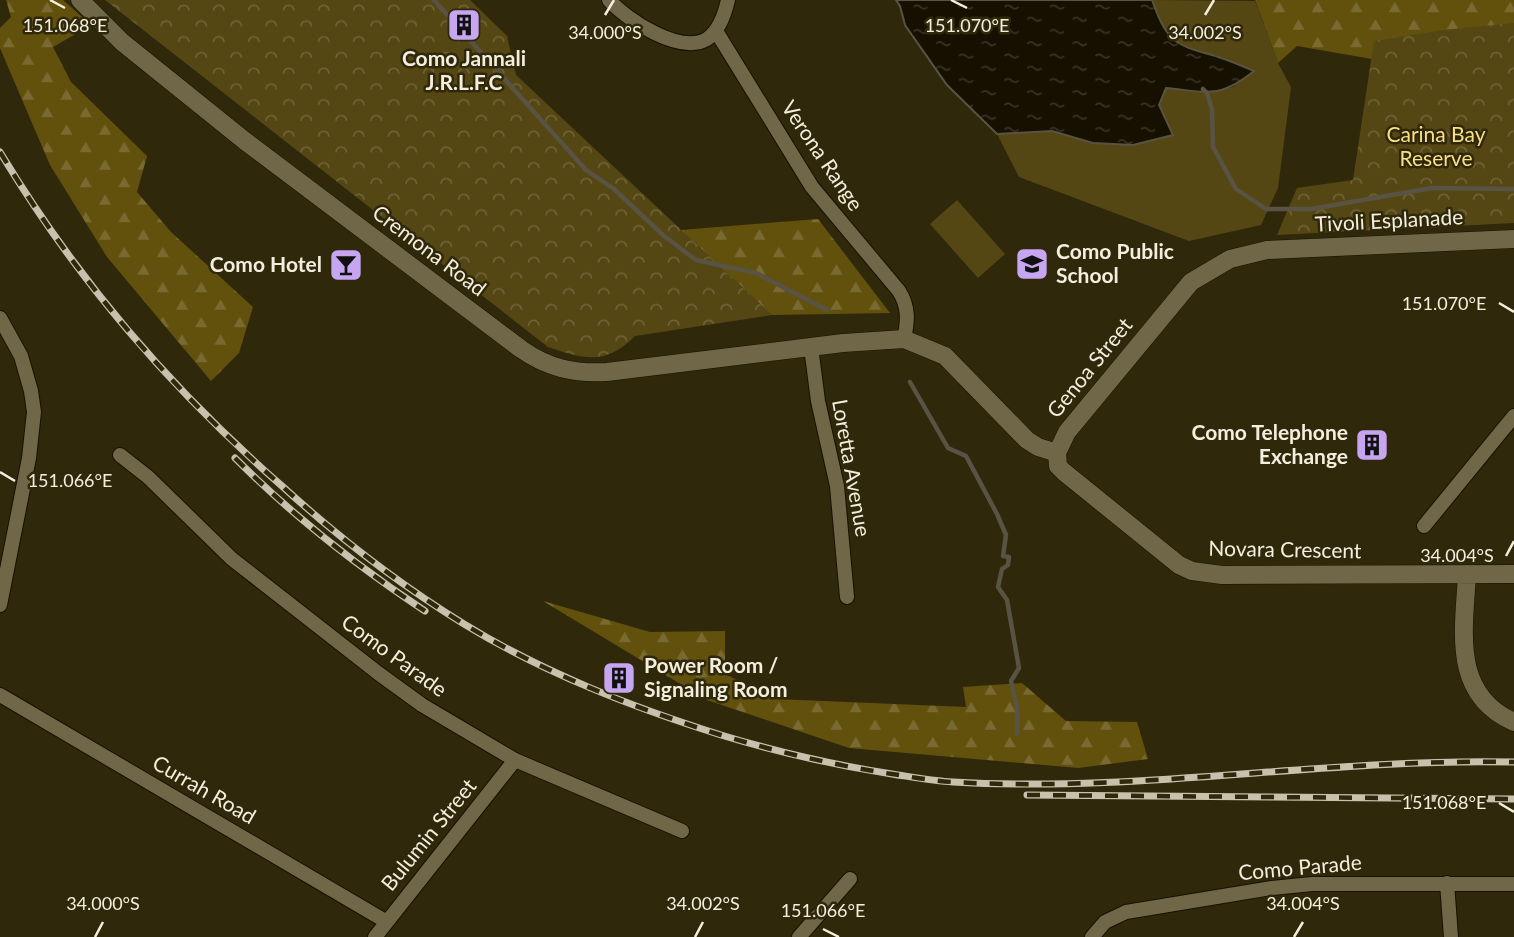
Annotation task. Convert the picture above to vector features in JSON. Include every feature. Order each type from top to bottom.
[{"type":"street","name":"Cremona Road","points":[[80,0],[122,42],[246,141],[521,349],[544,363],[564,371],[597,373],[811,347]]},
{"type":"street","points":[[609,0],[630,19],[670,39],[686,43],[709,38],[716,30],[728,0]]},
{"type":"street","name":"Verona Range","points":[[716,30],[812,187],[906,302],[908,313],[904,339]]},
{"type":"street","name":"Tivoli Esplanade","points":[[1267,250],[1514,239]]},
{"type":"street","name":"Genoa Street","points":[[1056,453],[1067,432],[1191,282],[1210,268],[1230,259],[1267,250]]},
{"type":"street","points":[[0,318],[21,356],[34,412],[33,436],[0,606]]},
{"type":"street","points":[[811,347],[904,339],[944,356],[1027,440],[1056,453]]},
{"type":"street","name":"Loretta Avenue","points":[[811,347],[818,401],[837,486],[847,597]]},
{"type":"street","points":[[1424,526],[1514,416]]},
{"type":"street","name":"Novara Crescent","points":[[1056,453],[1058,467],[1163,554],[1192,571],[1222,575],[1514,574]]},
{"type":"street","name":"Como Parade","points":[[120,455],[148,477],[232,559],[422,705],[515,760],[682,831]]},
{"type":"street","points":[[1467,574],[1465,648],[1469,675],[1480,698],[1499,715],[1514,722]]},
{"type":"street","name":"Currah Road","points":[[0,695],[387,922]]},
{"type":"street","name":"Bulumin Street","points":[[375,937],[515,760]]},
{"type":"street","points":[[799,937],[850,879]]},
{"type":"street","name":"Como Parade","points":[[1095,933],[1105,922],[1126,912],[1272,888],[1346,883],[1514,884]]},
{"type":"street","points":[[1447,883],[1451,937]]},
{"type":"green space","points":[[6,0],[63,0],[91,25],[53,47],[71,82],[147,156],[137,192],[171,232],[253,307],[239,353],[211,381],[107,257],[50,165],[0,48],[0,28],[11,17]]},
{"type":"green space","points":[[105,0],[470,0],[507,36],[516,75],[772,315],[635,336],[624,346],[604,356],[583,357],[548,347]]},
{"type":"green space","points":[[1152,0],[1255,1],[1278,63],[1291,87],[1278,188],[1261,225],[1189,241],[1019,177],[997,134],[1052,131],[1093,143],[1133,145],[1173,134],[1159,105],[1166,88],[1207,93],[1233,87],[1253,70],[1178,45],[1161,23]]},
{"type":"green space","points":[[1255,0],[1514,0],[1514,74],[1395,63],[1297,46],[1278,63]]},
{"type":"green space","name":"Carina Bay Reserve","points":[[1514,23],[1514,223],[1277,235],[1297,188],[1353,180],[1374,41],[1443,30]]},
{"type":"green space","points":[[957,200],[1005,254],[978,278],[930,224]]},
{"type":"green space","points":[[818,219],[890,313],[772,315],[681,230]]},
{"type":"green space","points":[[543,601],[650,632],[725,631],[725,674],[776,699],[966,707],[963,687],[1022,683],[1066,721],[1137,722],[1148,759],[1078,768],[849,748],[707,700]]},
{"type":"water","points":[[896,0],[1152,0],[1167,32],[1180,43],[1254,71],[1231,86],[1213,92],[1166,88],[1159,105],[1173,135],[1133,145],[1093,143],[1052,131],[997,134],[947,85],[905,25]]},
{"type":"waterway","points":[[434,0],[586,170],[614,189],[664,236],[696,260],[756,273],[827,310]]},
{"type":"waterway","points":[[1203,89],[1212,109],[1213,147],[1236,189],[1266,209],[1311,209],[1432,188],[1514,189]]},
{"type":"waterway","points":[[910,382],[948,448],[966,456],[1006,535],[1003,556],[1009,557],[1008,565],[1002,569],[998,587],[1007,600],[1019,668],[1011,681],[1017,707],[1017,734]]},
{"type":"railway","points":[[0,152],[61,245],[128,330],[201,410],[241,449],[347,542],[440,609],[494,642],[589,687],[655,713],[784,752],[870,770],[945,781],[1093,783],[1373,765],[1514,762]]},
{"type":"railway","points":[[235,458],[279,500],[326,539],[425,611]]},
{"type":"railway","points":[[1027,795],[1514,799]]},
{"type":"place","name":"Como Jannali J.R.L.F.C","points":[[464,25]]},
{"type":"place","name":"Como Public School","points":[[1032,264]]},
{"type":"place","name":"Como Hotel","points":[[346,265]]},
{"type":"place","name":"Como Telephone Exchange","points":[[1372,445]]},
{"type":"place","name":"Power Room / Signaling Room","points":[[619,678]]}]
